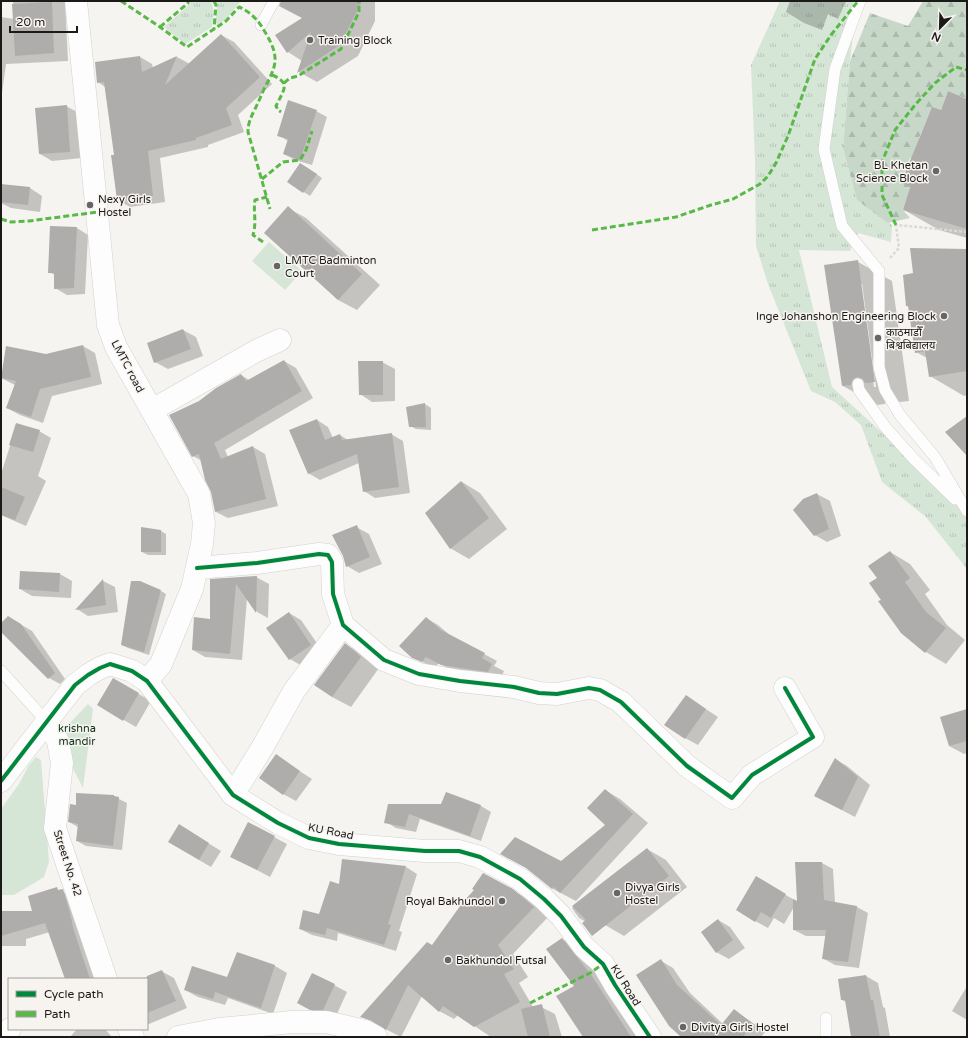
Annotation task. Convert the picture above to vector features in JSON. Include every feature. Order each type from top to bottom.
[{"type":"street","name":"LMTC road","points":[[79,3],[108,325],[116,347],[199,494],[204,523],[202,544],[192,589],[160,664],[147,682]]},
{"type":"street","points":[[152,410],[256,351],[280,340]]},
{"type":"street","points":[[197,568],[257,563],[319,554],[328,555],[332,562],[333,594],[343,625],[384,660],[419,674],[514,687],[539,693],[557,694],[589,688],[600,690],[622,702],[687,766],[732,798],[752,774],[813,737],[785,688]]},
{"type":"street","points":[[233,795],[262,748],[294,691],[343,625]]},
{"type":"street","name":"KU Road","points":[[1,781],[75,685],[100,668],[110,664],[132,671],[147,682],[233,795],[278,823],[309,838],[346,844],[425,851],[459,851],[480,857],[498,865],[520,879],[544,899],[561,916],[584,947],[603,964],[650,1037]]},
{"type":"street","name":"Street No. 42","points":[[47,722],[58,741],[62,763],[55,828],[106,978]]},
{"type":"street","points":[[178,1037],[219,1029],[292,1022],[326,1022],[365,1031],[376,1037]]},
{"type":"lane","points":[[261,25],[274,1]]},
{"type":"lane","points":[[860,1],[835,69],[824,149],[842,226],[879,271],[879,367],[885,390],[900,415],[935,457],[967,511]]},
{"type":"lane","points":[[858,384],[859,390],[886,428],[913,458],[967,511]]},
{"type":"lane","points":[[1,671],[47,722]]},
{"type":"lane","points":[[826,1018],[826,1037]]},
{"type":"path","points":[[879,271],[899,248],[896,225],[967,232]]},
{"type":"green space","points":[[190,1],[211,1],[214,11],[212,27],[185,44],[164,27],[190,4]]},
{"type":"green space","points":[[216,1],[241,1],[225,20],[217,25]]},
{"type":"green space","points":[[780,1],[852,1],[856,9],[843,148],[857,200],[892,225],[891,242],[858,233],[850,251],[799,250],[832,387],[967,510],[967,569],[926,517],[882,482],[861,425],[835,402],[811,391],[768,284],[756,246],[755,160],[751,65]]},
{"type":"green space","points":[[923,1],[967,1],[967,99],[948,91],[941,110],[932,108],[919,138],[928,142],[921,159],[910,158],[901,182],[910,187],[903,210],[910,218],[888,223],[857,200],[843,148],[850,61],[870,13],[908,26]]},
{"type":"green space","name":"LMTC Badminton Court","points":[[269,242],[302,271],[285,290],[252,261]]},
{"type":"green space","name":"krishna mandir","points":[[88,704],[93,709],[83,788],[70,763],[64,729]]},
{"type":"green space","points":[[36,757],[41,760],[49,862],[44,877],[14,895],[1,895],[1,809],[19,784],[29,765]]},
{"type":"building","name":"Training Block","points":[[281,1],[362,1],[340,45],[297,73],[311,32],[287,53],[275,35],[302,18],[279,6]]},
{"type":"building","points":[[52,2],[54,53],[15,56],[12,4]]},
{"type":"building","points":[[221,34],[260,77],[226,108],[232,125],[196,138],[196,140],[148,151],[153,196],[117,200],[111,155],[114,155],[104,82],[97,83],[95,62],[140,56],[142,72],[177,56],[165,85]]},
{"type":"building","name":"BL Khetan Science Block","points":[[948,91],[967,99],[967,229],[903,210],[910,187],[901,183],[932,107],[941,110]]},
{"type":"building","points":[[288,100],[317,110],[300,160],[283,154],[288,139],[277,136]]},
{"type":"building","points":[[67,105],[70,152],[39,154],[35,108]]},
{"type":"building","points":[[300,163],[317,174],[303,193],[287,182]]},
{"type":"building","points":[[1,184],[30,187],[28,205],[1,202]]},
{"type":"building","points":[[288,206],[362,274],[338,300],[264,233]]},
{"type":"building","points":[[50,226],[77,227],[74,288],[54,289],[54,273],[48,273]]},
{"type":"building","name":"Inge Johanshon Engineering Block","points":[[910,248],[967,249],[967,371],[929,377],[925,351],[915,353],[908,306],[906,306],[903,275],[913,273]]},
{"type":"building","points":[[858,260],[875,382],[865,383],[863,379],[857,377],[853,379],[851,385],[842,386],[824,265]]},
{"type":"building","points":[[183,329],[191,349],[154,363],[147,343]]},
{"type":"building","points":[[83,345],[91,377],[40,389],[31,417],[6,408],[16,381],[1,378],[6,346],[46,354]]},
{"type":"building","points":[[284,360],[302,391],[214,443],[221,459],[253,446],[266,499],[215,512],[211,492],[205,480],[199,454],[192,457],[169,415],[199,401],[216,388],[241,374],[246,381]]},
{"type":"building","points":[[358,361],[383,361],[383,395],[359,395]]},
{"type":"building","points":[[425,403],[426,427],[409,427],[406,407]]},
{"type":"building","points":[[967,416],[967,456],[945,432]]},
{"type":"building","points":[[317,419],[325,440],[340,434],[342,440],[392,433],[399,487],[363,492],[357,454],[308,474],[289,430]]},
{"type":"building","points":[[16,423],[40,430],[33,452],[9,445]]},
{"type":"building","points":[[461,481],[489,518],[450,549],[425,513]]},
{"type":"building","points":[[1,487],[25,497],[15,520],[1,515]]},
{"type":"building","points":[[817,493],[829,529],[814,536],[793,510],[803,499]]},
{"type":"building","points":[[357,525],[370,557],[346,567],[343,556],[332,535]]},
{"type":"building","points":[[141,527],[161,530],[161,552],[141,552]]},
{"type":"building","points":[[890,551],[910,578],[905,582],[926,612],[946,628],[925,653],[901,633],[878,601],[881,600],[869,583],[877,578],[868,566]]},
{"type":"building","points":[[20,571],[60,573],[59,592],[19,589]]},
{"type":"building","points":[[257,576],[256,613],[236,584],[230,654],[192,650],[194,617],[210,619],[210,579]]},
{"type":"building","points":[[103,579],[106,605],[75,610]]},
{"type":"building","points":[[131,581],[140,581],[161,590],[144,652],[121,645]]},
{"type":"building","points":[[289,612],[311,645],[289,660],[266,628]]},
{"type":"building","points":[[8,616],[21,624],[55,673],[48,679],[1,632],[1,623]]},
{"type":"building","points":[[426,617],[441,630],[485,653],[482,658],[492,664],[488,672],[441,665],[426,657],[422,662],[412,658],[399,646]]},
{"type":"building","points":[[345,643],[361,657],[332,697],[314,685]]},
{"type":"building","points":[[113,678],[139,693],[123,721],[97,705]]},
{"type":"building","points":[[686,695],[706,709],[685,739],[664,725]]},
{"type":"building","points":[[967,709],[967,741],[949,746],[940,717]]},
{"type":"building","points":[[276,754],[300,771],[283,795],[259,778]]},
{"type":"building","points":[[835,758],[858,777],[842,810],[814,796]]},
{"type":"building","points":[[605,789],[633,814],[560,893],[554,887],[552,889],[526,868],[500,854],[515,837],[561,861],[605,825],[587,808]]},
{"type":"building","points":[[446,792],[481,805],[470,836],[409,814],[405,827],[384,823],[388,804],[441,804]]},
{"type":"building","points":[[76,793],[114,795],[119,797],[113,846],[76,841],[78,824],[68,822],[70,804],[76,805]]},
{"type":"building","points":[[248,822],[275,836],[257,870],[230,857]]},
{"type":"building","points":[[179,824],[209,843],[199,860],[168,842]]},
{"type":"building","name":"Divya Girls Hostel","points":[[647,848],[669,876],[592,936],[582,923],[586,920],[572,906]]},
{"type":"building","points":[[342,859],[406,866],[388,924],[391,925],[384,945],[327,928],[325,935],[299,929],[303,910],[319,914],[330,881],[339,884]]},
{"type":"building","points":[[795,862],[822,862],[824,900],[857,906],[848,962],[822,959],[826,930],[793,930],[793,899],[797,901]]},
{"type":"building","points":[[483,873],[513,889],[534,907],[498,945],[514,969],[504,974],[520,1002],[474,1027],[443,1006],[439,1012],[408,985],[386,1030],[371,1020],[360,1017],[427,942],[432,945],[463,902],[474,890],[472,889]]},
{"type":"building","points":[[756,876],[786,894],[771,918],[761,912],[755,922],[736,910]]},
{"type":"building","points":[[57,887],[58,890],[63,889],[74,931],[90,978],[65,978],[45,923],[1,936],[1,911],[32,911],[28,896]]},
{"type":"building","points":[[718,919],[733,940],[716,953],[701,932]]},
{"type":"building","points":[[562,938],[592,976],[631,1037],[583,1037],[556,996],[574,986],[546,949]]},
{"type":"building","points":[[237,952],[275,965],[261,1008],[215,992],[213,999],[184,990],[192,966],[227,977]]},
{"type":"building","points":[[661,959],[677,985],[721,1025],[734,1009],[753,1024],[743,1037],[681,1037],[669,1026],[636,975]]},
{"type":"building","points":[[162,970],[176,1001],[148,1013],[147,976]]},
{"type":"building","points":[[312,973],[335,984],[323,1010],[310,1010],[297,1003]]},
{"type":"building","points":[[866,975],[871,1000],[873,1000],[880,1037],[851,1037],[845,1000],[841,1000],[838,979]]},
{"type":"building","points":[[542,1004],[550,1037],[528,1037],[521,1009]]},
{"type":"marked path","points":[[121,1],[187,47],[226,21],[239,7],[251,14],[260,24],[273,48],[275,61],[272,73],[250,120],[248,132],[270,209]]},
{"type":"marked path","points":[[160,27],[188,3],[188,1]]},
{"type":"marked path","points":[[214,1],[216,5],[214,29]]},
{"type":"marked path","points":[[284,83],[290,78],[298,76],[341,49],[359,12],[359,1]]},
{"type":"marked path","points":[[592,230],[676,217],[733,199],[760,184],[768,176],[776,163],[788,136],[815,59],[831,35],[858,1]]},
{"type":"marked path","points":[[896,225],[882,195],[882,162],[895,130],[935,83],[956,67],[967,70]]},
{"type":"marked path","points":[[272,75],[284,84],[283,92],[276,106],[281,112]]},
{"type":"marked path","points":[[262,179],[283,162],[300,160],[306,150],[312,131]]},
{"type":"marked path","points":[[263,242],[253,235],[255,225],[255,200],[267,197]]},
{"type":"marked path","points":[[1,219],[11,222],[29,221],[98,212]]},
{"type":"marked path","points":[[530,1003],[590,973],[603,964]]},
{"type":"cycle path","points":[[197,568],[257,563],[319,554],[328,555],[332,562],[333,594],[343,625],[384,660],[419,674],[460,681],[514,687],[539,693],[557,694],[589,688],[600,690],[621,702],[687,766],[732,798],[752,775],[813,737],[785,688]]},
{"type":"cycle path","points":[[1,781],[75,685],[88,675],[110,664],[132,671],[147,681],[233,795],[278,823],[309,838],[339,844],[425,851],[459,851],[480,857],[520,879],[544,899],[561,916],[584,947],[603,964],[615,985],[650,1037]]},
{"type":"place","name":"Training Block","points":[[310,40]]},
{"type":"place","name":"BL Khetan Science Block","points":[[936,171]]},
{"type":"place","name":"Nexy Girls Hostel","points":[[90,205]]},
{"type":"place","name":"LMTC Badminton Court","points":[[277,266]]},
{"type":"place","name":"Inge Johanshon Engineering Block","points":[[944,316]]},
{"type":"place","name":"काठमाडौँ बिश्वबिद्यालय","points":[[878,338]]},
{"type":"place","name":"Divya Girls Hostel","points":[[617,893]]},
{"type":"place","name":"Royal Bakhundol","points":[[502,901]]},
{"type":"place","name":"Bakhundol Futsal","points":[[448,960]]},
{"type":"place","name":"Divitya Girls Hostel","points":[[683,1027]]}]
